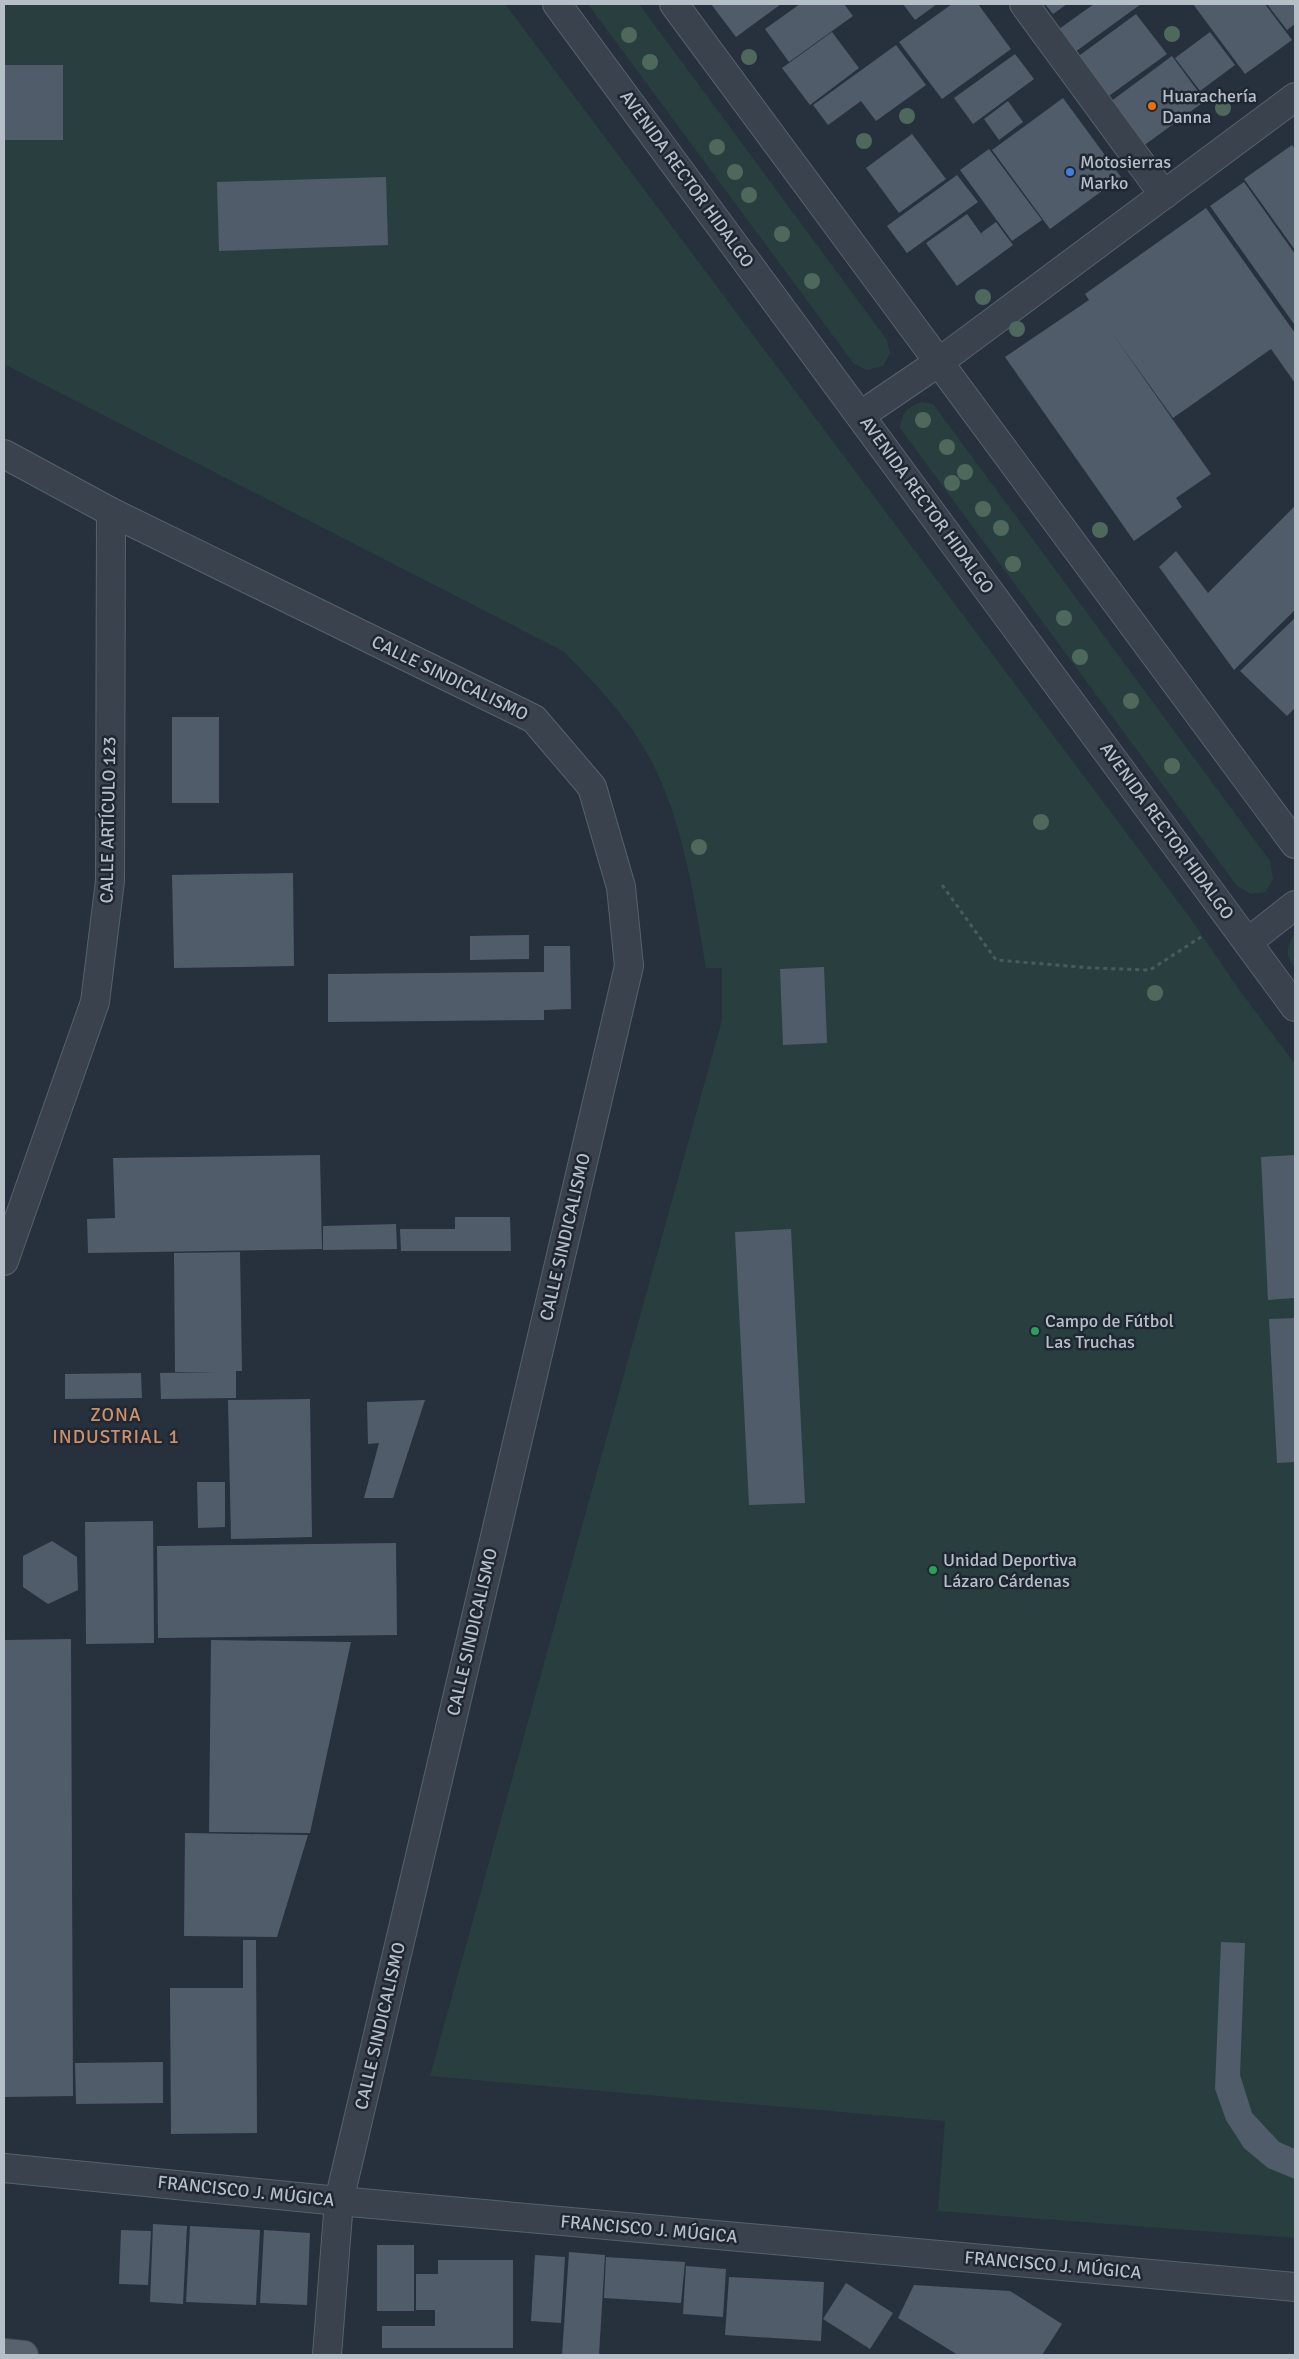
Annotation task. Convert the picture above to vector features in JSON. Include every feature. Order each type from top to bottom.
[{"type":"main road","points":[[4,2353],[24,2355]]},
{"type":"street","name":"AVENIDA RECTOR HIDALGO","points":[[557,4],[1295,1007]]},
{"type":"street","points":[[674,4],[1295,844]]},
{"type":"street","points":[[1024,4],[1164,194]]},
{"type":"street","points":[[861,415],[939,362],[1295,97]]},
{"type":"street","name":"CALLE SINDICALISMO","points":[[4,454],[112,512],[534,719],[592,787],[621,887],[629,966],[339,2201],[327,2355]]},
{"type":"street","name":"CALLE ARTÍCULO 123","points":[[4,1261],[95,1002],[110,881],[112,512]]},
{"type":"street","points":[[1248,942],[1295,905]]},
{"type":"street","name":"FRANCISCO J. MÚGICA","points":[[4,2168],[339,2201],[1295,2287]]},
{"type":"path","points":[[942,885],[996,960],[1092,968],[1150,970],[1231,918]]},
{"type":"green space","name":"Unidad Deportiva Lázaro Cárdenas","points":[[4,4],[505,4],[1188,915],[1240,991],[1295,1064],[1295,2238],[938,2211],[945,2121],[430,2076],[722,1020],[722,968],[706,968],[685,855],[668,799],[657,773],[636,735],[617,709],[563,651],[4,364]]},
{"type":"green space","points":[[588,4],[639,4],[887,340],[890,353],[883,366],[867,370],[854,364]]},
{"type":"green space","points":[[922,402],[933,404],[1270,861],[1273,879],[1266,892],[1251,894],[1237,886],[900,428],[906,411]]},
{"type":"green space","points":[[1294,934],[1295,968],[1288,955],[1289,944]]},
{"type":"building","points":[[711,4],[781,4],[736,37]]},
{"type":"building","points":[[800,4],[844,4],[853,16],[789,62],[765,29]]},
{"type":"building","points":[[903,4],[937,4],[915,20]]},
{"type":"building","points":[[952,4],[978,4],[1011,49],[942,99],[899,42]]},
{"type":"building","points":[[1045,4],[1067,4],[1053,14]]},
{"type":"building","points":[[1094,4],[1141,4],[1075,52],[1059,29]]},
{"type":"building","points":[[1193,4],[1265,4],[1292,40],[1245,74]]},
{"type":"building","points":[[1267,4],[1295,4],[1295,24],[1287,30]]},
{"type":"building","points":[[1136,14],[1167,54],[1106,98],[1076,58]]},
{"type":"building","points":[[832,32],[859,68],[810,105],[782,68]]},
{"type":"building","points":[[1210,32],[1235,65],[1200,91],[1175,58]]},
{"type":"building","points":[[896,45],[926,85],[876,121],[861,101],[828,125],[813,105]]},
{"type":"building","points":[[1015,54],[1034,79],[973,124],[954,98]]},
{"type":"building","points":[[1172,56],[1205,101],[1139,149],[1106,105]]},
{"type":"building","points":[[4,65],[63,65],[63,140],[4,140]]},
{"type":"building","points":[[1063,98],[1121,177],[1050,229],[992,150]]},
{"type":"building","points":[[1008,101],[1023,122],[999,140],[984,119]]},
{"type":"building","points":[[912,134],[946,179],[899,213],[866,168]]},
{"type":"building","points":[[1292,145],[1295,149],[1295,250],[1244,179]]},
{"type":"building","points":[[989,149],[1042,220],[1012,241],[960,170]]},
{"type":"building","points":[[957,175],[978,202],[907,253],[887,226]]},
{"type":"building","points":[[386,177],[388,245],[219,251],[217,182]]},
{"type":"building","points":[[1244,182],[1295,254],[1294,324],[1210,206]]},
{"type":"building","points":[[1206,208],[1295,333],[1295,383],[1271,349],[1173,418],[1112,333],[1211,474],[1176,498],[1182,507],[1134,541],[1005,357],[1089,300],[1085,294]]},
{"type":"building","points":[[967,214],[985,239],[981,233],[996,222],[1013,245],[957,286],[926,243]]},
{"type":"building","points":[[1295,506],[1295,610],[1234,670],[1159,567],[1176,551],[1208,593]]},
{"type":"building","points":[[1295,618],[1295,708],[1287,716],[1240,671]]},
{"type":"building","points":[[172,717],[219,717],[219,803],[172,803]]},
{"type":"building","points":[[293,873],[294,966],[174,968],[172,875]]},
{"type":"building","points":[[529,935],[529,959],[470,960],[470,936]]},
{"type":"building","points":[[544,946],[570,946],[571,1009],[544,1010],[544,1020],[328,1022],[328,974],[544,972]]},
{"type":"building","points":[[824,967],[827,1043],[783,1045],[780,969]]},
{"type":"building","points":[[320,1155],[322,1249],[88,1253],[87,1219],[115,1218],[113,1158]]},
{"type":"building","points":[[1295,1155],[1295,1298],[1268,1300],[1261,1157]]},
{"type":"building","points":[[455,1217],[510,1217],[511,1251],[401,1251],[400,1229],[455,1229]]},
{"type":"building","points":[[396,1224],[397,1249],[323,1250],[323,1226]]},
{"type":"building","points":[[791,1229],[805,1503],[749,1505],[735,1232]]},
{"type":"building","points":[[240,1252],[242,1371],[236,1371],[236,1398],[161,1399],[160,1373],[218,1372],[175,1372],[174,1253]]},
{"type":"building","points":[[1295,1318],[1295,1462],[1277,1463],[1269,1319]]},
{"type":"building","points":[[141,1373],[142,1398],[65,1399],[65,1374]]},
{"type":"building","points":[[310,1399],[312,1537],[231,1539],[228,1400]]},
{"type":"building","points":[[425,1400],[393,1498],[364,1498],[379,1443],[368,1444],[367,1402]]},
{"type":"building","points":[[197,1482],[225,1482],[225,1527],[198,1528]]},
{"type":"building","points":[[153,1521],[154,1643],[86,1644],[85,1522]]},
{"type":"building","points":[[52,1541],[77,1557],[78,1590],[48,1604],[23,1587],[23,1556]]},
{"type":"building","points":[[396,1543],[397,1635],[158,1638],[157,1546]]},
{"type":"building","points":[[71,1639],[73,2096],[4,2097],[4,1640]]},
{"type":"building","points":[[211,1640],[351,1642],[310,1833],[209,1832]]},
{"type":"building","points":[[185,1833],[308,1835],[277,1937],[184,1936]]},
{"type":"building","points":[[243,1940],[256,1940],[257,2133],[171,2134],[170,1988],[243,1988]]},
{"type":"building","points":[[1221,1942],[1245,1943],[1240,2075],[1252,2113],[1279,2142],[1295,2149],[1295,2179],[1268,2168],[1244,2148],[1226,2120],[1215,2089]]},
{"type":"building","points":[[163,2062],[163,2103],[76,2104],[75,2063]]},
{"type":"building","points":[[153,2224],[187,2226],[183,2304],[150,2302]]},
{"type":"building","points":[[190,2226],[260,2230],[256,2305],[186,2302]]},
{"type":"building","points":[[121,2230],[151,2231],[148,2285],[119,2284]]},
{"type":"building","points":[[264,2230],[310,2233],[307,2305],[260,2303]]},
{"type":"building","points":[[377,2245],[414,2245],[414,2311],[377,2311]]},
{"type":"building","points":[[569,2252],[605,2255],[599,2355],[562,2355]]},
{"type":"building","points":[[535,2255],[565,2257],[561,2323],[531,2321]]},
{"type":"building","points":[[606,2257],[685,2262],[681,2303],[604,2298]]},
{"type":"building","points":[[438,2260],[513,2260],[513,2348],[382,2348],[382,2326],[435,2326],[435,2310],[416,2310],[416,2274],[438,2274]]},
{"type":"building","points":[[686,2266],[726,2269],[723,2317],[683,2314]]},
{"type":"building","points":[[729,2277],[824,2282],[821,2341],[725,2335]]},
{"type":"building","points":[[846,2283],[893,2313],[870,2349],[823,2319]]},
{"type":"building","points":[[914,2285],[1010,2291],[1062,2324],[1042,2355],[958,2355],[898,2318]]},
{"type":"place","name":"Huarachería Danna","points":[[1152,106]]},
{"type":"place","name":"Motosierras Marko","points":[[1070,172]]},
{"type":"place","name":"Campo de Fútbol Las Truchas","points":[[1035,1331]]},
{"type":"place","name":"Unidad Deportiva Lázaro Cárdenas","points":[[933,1570]]},
{"type":"district","name":"ZONA INDUSTRIAL 1","points":[[116,1426]]}]
